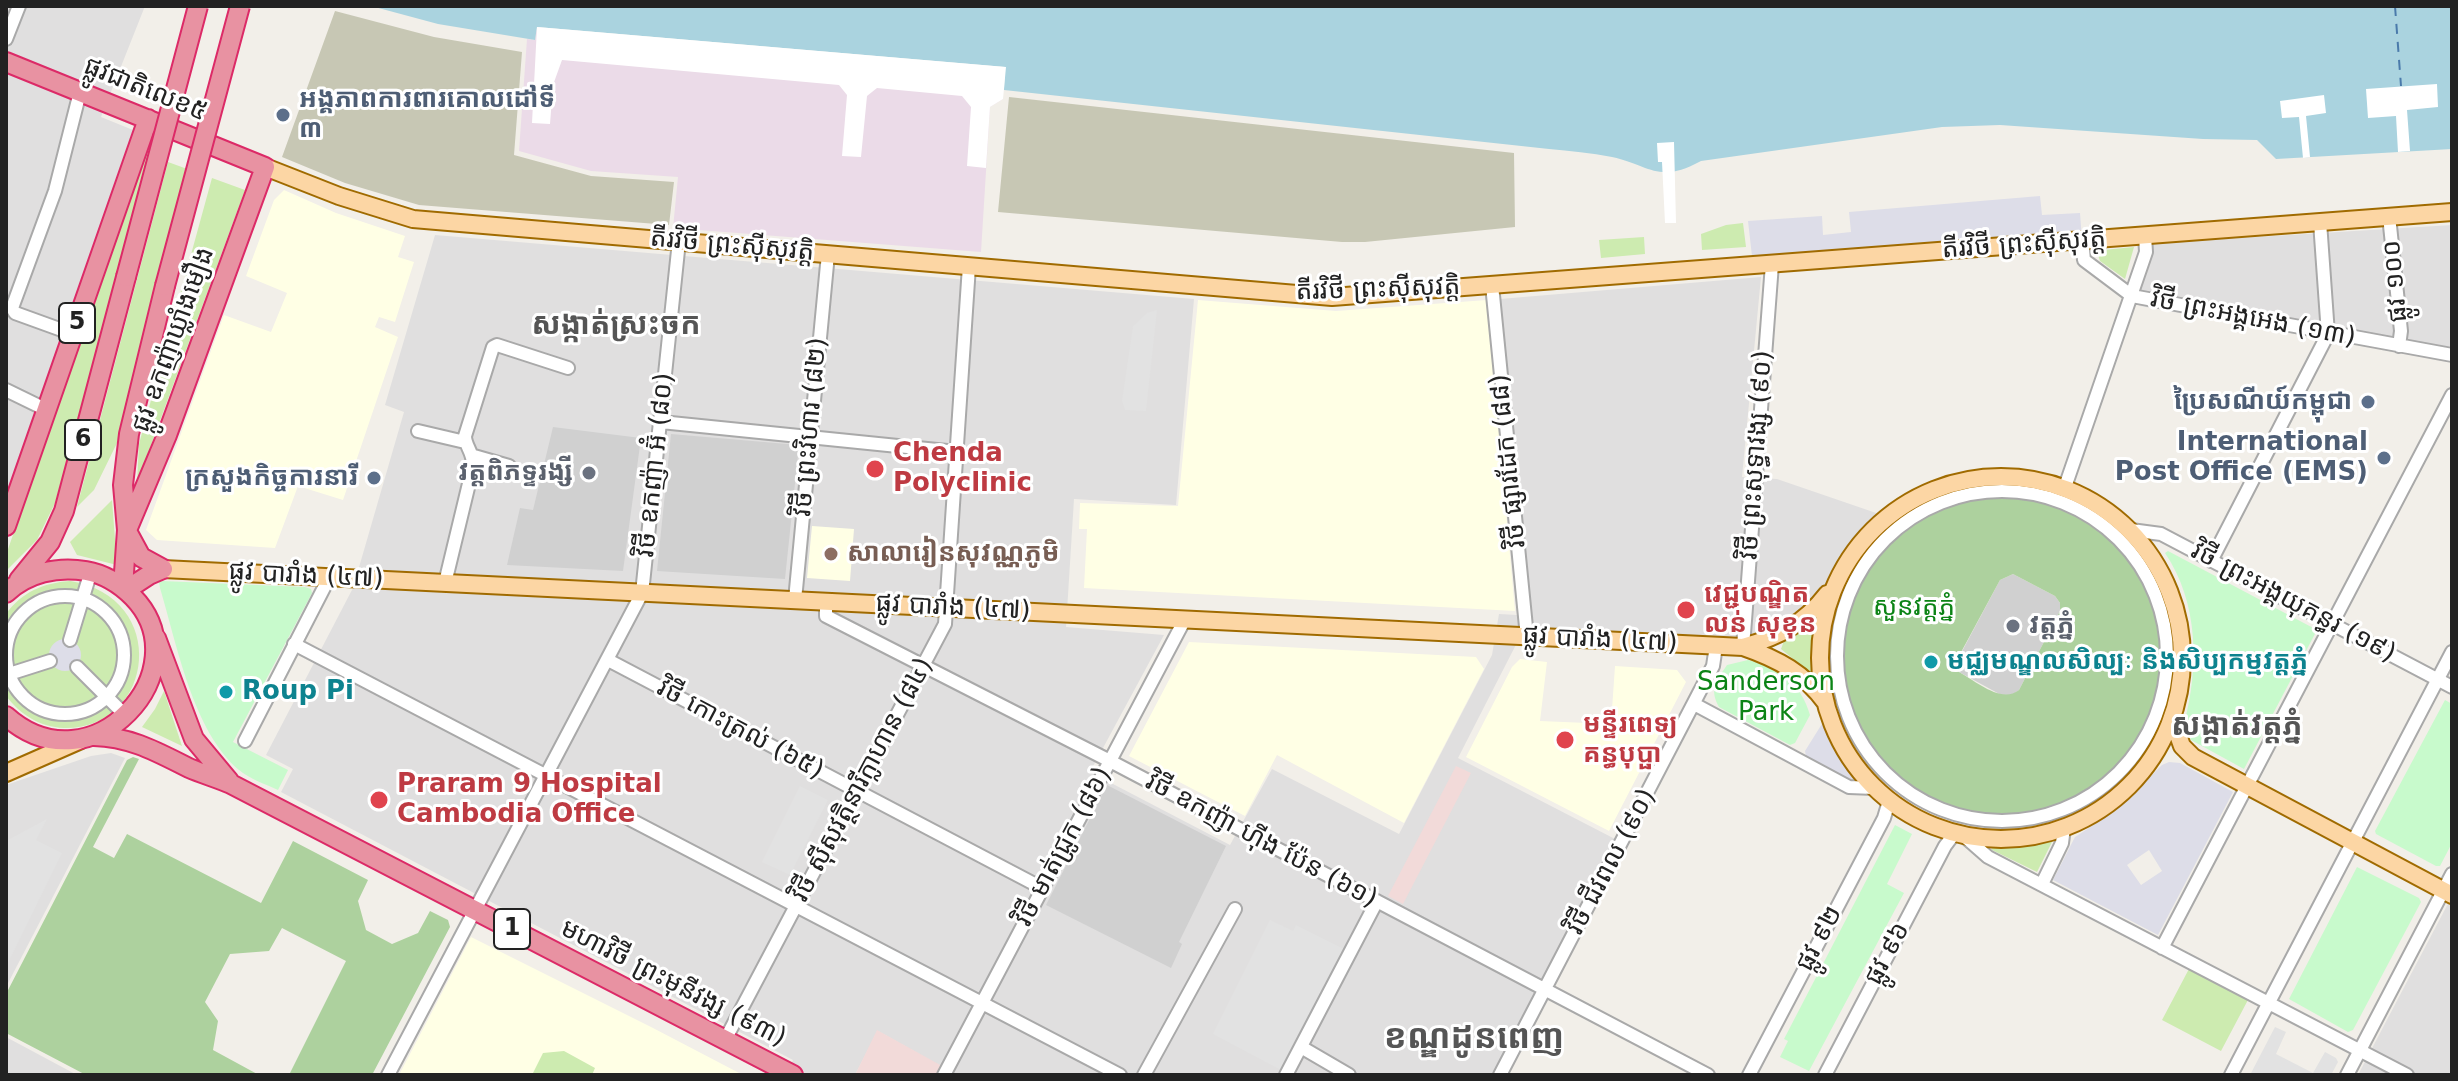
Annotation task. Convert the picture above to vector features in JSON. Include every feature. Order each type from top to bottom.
[{"type":"highway","name":"6","points":[[9,590],[50,542],[64,511],[198,6]]},
{"type":"highway","name":"6","points":[[127,530],[123,485],[129,434],[240,6]]},
{"type":"highway","name":"ផ្លូវជាតិលេខ៥","points":[[6,62],[265,167]]},
{"type":"highway","name":"5","points":[[6,523],[148,119]]},
{"type":"highway","name":"ផ្លូវ ឧកញ៉ាឃ្លាំងមឿង","points":[[127,530],[167,435],[265,167]]},
{"type":"highway","points":[[127,530],[141,557],[163,569]]},
{"type":"highway","points":[[125,589],[127,530]]},
{"type":"highway","points":[[125,589],[163,569]]},
{"type":"highway","name":"1","points":[[9,590],[32,576],[55,570],[91,571],[125,589],[137,601],[150,625]]},
{"type":"highway","points":[[90,737],[126,716],[145,690],[153,641],[150,625]]},
{"type":"highway","name":"មហាវិថី ព្រះមុនីវង្ស (៩៣)","points":[[150,625],[194,739],[231,784]]},
{"type":"highway","name":"1","points":[[6,716],[38,736],[67,740],[90,737]]},
{"type":"highway","name":"មហាវិថី ព្រះមុនីវង្ស (៩៣)","points":[[90,737],[116,737],[137,742],[231,784],[793,1075]]},
{"type":"main road","name":"តីរវិថី ព្រះស៊ីសុវត្តិ","points":[[265,167],[339,196],[413,219],[1332,297],[2452,212]]},
{"type":"main road","points":[[1989,476],[2027,478],[2065,487],[2094,501],[2131,530],[2148,550],[2166,580],[2177,613],[2182,649],[2172,718],[2150,761],[2128,787],[2101,809],[2064,828],[2018,838],[1991,839],[1959,835],[1920,820],[1874,788],[1849,757],[1831,722],[1821,673],[1821,641],[1826,611],[1837,581],[1857,548],[1884,520],[1929,492],[1989,476]]},
{"type":"main road","name":"ផ្លូវ បារាំង (៤៧)","points":[[163,569],[1743,647],[1771,639],[1796,626],[1817,607],[1837,581]]},
{"type":"main road","name":"ផ្លូវ បារាំង (៤៧)","points":[[1743,647],[1779,661],[1802,675],[1826,703]]},
{"type":"main road","points":[[2172,718],[2182,746],[2193,757],[2448,892]]},
{"type":"main road","points":[[6,773],[90,737]]},
{"type":"main road","points":[[2150,761],[2168,755],[2193,757]]},
{"type":"street","points":[[6,39],[19,6]]},
{"type":"street","points":[[73,334],[15,313],[12,308],[55,191],[80,92]]},
{"type":"street","name":"ផ្លូវ ១០០","points":[[2389,216],[2401,331],[2399,346]]},
{"type":"street","points":[[2211,561],[2328,334],[2320,222]]},
{"type":"street","points":[[2065,487],[2132,296],[2146,252],[2145,236]]},
{"type":"street","name":"វិថី ព្រះអង្គអេង (១៣)","points":[[2082,240],[2084,260],[2132,296],[2452,355]]},
{"type":"street","name":"វិថី ឧកញ៉ា អ៊ំ (៨០)","points":[[642,593],[679,241]]},
{"type":"street","name":"វិថី ព្រះវិហារ (៨២)","points":[[795,600],[828,254]]},
{"type":"street","name":"វិថី ព្រះសុទ្ធាវង្ស (៩០)","points":[[1743,647],[1772,264]]},
{"type":"street","name":"វិថី ស៊ីសុវត្ថិនារីក្លាហាន (៨៤)","points":[[725,1040],[945,624],[969,266]]},
{"type":"street","name":"វិថី ផ្សារដែក (៨៨)","points":[[1492,285],[1527,637]]},
{"type":"street","points":[[465,442],[473,408],[495,345],[568,368]]},
{"type":"street","points":[[6,390],[47,410]]},
{"type":"street","points":[[2162,948],[2452,395]]},
{"type":"street","points":[[661,422],[957,452]]},
{"type":"street","points":[[418,431],[465,442],[474,456],[509,466]]},
{"type":"street","points":[[445,583],[474,456]]},
{"type":"street","points":[[1989,490],[2024,491],[2059,499],[2092,516],[2120,538],[2148,576],[2162,612],[2168,651],[2164,690],[2151,727],[2132,758],[2106,784],[2076,804],[2049,815],[1993,821],[1964,817],[1919,800],[1873,761],[1849,718],[1841,695],[1836,659],[1840,622],[1852,587],[1871,555],[1887,537],[1928,508],[1947,499],[1989,490]]},
{"type":"street","name":"វិថី ព្រះអង្គយុគន្ធរ (១៩)","points":[[2131,530],[2161,534],[2452,687]]},
{"type":"street","points":[[70,640],[91,571]]},
{"type":"street","points":[[245,741],[330,576]]},
{"type":"street","points":[[388,1075],[642,593]]},
{"type":"street","points":[[56,596],[82,598],[103,609],[112,618],[122,641],[123,665],[107,696],[83,711],[57,713],[33,704],[8,675],[9,636],[23,614],[44,600],[56,596]]},
{"type":"street","name":"វិថី ឧកញ៉ា ហ៊ីង ប៉ែន (៦១)","points":[[826,602],[826,616],[1110,761],[1708,1075]]},
{"type":"street","name":"វិថី មាត់ជ្រូក (៨៦)","points":[[944,1075],[1185,619]]},
{"type":"street","points":[[294,644],[1120,1075]]},
{"type":"street","name":"វិថី ជីវពល (៩០)","points":[[1500,1075],[1694,704],[1713,666],[1716,646]]},
{"type":"street","points":[[2231,1075],[2452,652]]},
{"type":"street","name":"វិថី កោះត្រល់ (៦៥)","points":[[608,660],[1042,888]]},
{"type":"street","points":[[8,675],[50,661]]},
{"type":"street","points":[[77,667],[126,716]]},
{"type":"street","points":[[1694,704],[1849,787],[1874,788]]},
{"type":"street","name":"ផ្លូវ ៩២","points":[[1749,1075],[1884,818],[1889,801]]},
{"type":"street","points":[[2042,884],[2062,843],[2064,828]]},
{"type":"street","points":[[1959,835],[1988,857],[2407,1075]]},
{"type":"street","name":"ផ្លូវ ៩៦","points":[[1825,1075],[1945,846],[1959,835]]},
{"type":"street","points":[[2347,1075],[2448,892],[2452,874]]},
{"type":"street","points":[[1286,1075],[1377,901]]},
{"type":"street","points":[[1144,1075],[1235,909]]},
{"type":"street","points":[[1301,1047],[1349,1075]]},
{"type":"shaded area","points":[[6,6],[145,6],[101,117],[133,130],[6,497]]},
{"type":"shaded area","points":[[335,11],[434,37],[522,52],[514,155],[591,176],[674,182],[669,225],[419,205],[345,183],[282,157]]},
{"type":"shaded area","points":[[537,27],[1003,99],[990,107],[981,252],[673,228],[678,177],[591,171],[519,151],[527,39],[535,40]]},
{"type":"shaded area","points":[[1009,97],[1514,153],[1515,227],[1342,242],[998,212]]},
{"type":"shaded area","points":[[284,190],[336,213],[405,236],[398,257],[414,262],[395,322],[379,317],[375,327],[398,337],[343,500],[298,486],[275,548],[157,540],[146,530],[224,315],[271,332],[287,293],[246,276],[274,200]]},
{"type":"shaded area","points":[[2040,196],[2042,215],[2080,213],[2082,240],[1753,265],[1748,221],[1822,216],[1823,235],[1851,232],[1849,212]]},
{"type":"shaded area","points":[[2452,225],[2452,362],[2140,306],[2133,302],[2066,492],[2026,481],[1986,480],[1947,487],[1918,500],[1885,523],[1860,551],[1842,582],[1828,586],[1787,625],[1747,638],[1525,627],[1458,758],[1615,839],[1493,1075],[937,1075],[942,1067],[878,1031],[855,1075],[787,1075],[793,1060],[281,792],[293,769],[266,755],[353,588],[404,412],[385,405],[435,235],[1194,299],[1176,505],[1074,499],[1066,627],[1164,635],[1090,772],[1230,845],[1272,769],[1399,834],[1492,655],[1499,614],[1517,615],[1488,300],[1761,277],[1742,477],[1777,479],[1882,515],[1917,493],[1948,480],[1986,472],[2030,473],[2064,481],[2143,244]]},
{"type":"shaded area","points":[[1198,300],[1336,311],[1487,300],[1515,611],[1084,588],[1087,529],[1079,529],[1080,503],[1178,506]]},
{"type":"shaded area","points":[[1157,310],[1146,411],[1125,410],[1122,401],[1133,326],[1147,313]]},
{"type":"shaded area","name":"វត្តពិភទ្ទរង្សី","points":[[553,427],[641,438],[623,571],[507,565],[520,508],[533,510]]},
{"type":"shaded area","points":[[671,434],[799,445],[785,579],[657,571]]},
{"type":"shaded area","name":"សាលារៀនសុវណ្ណភូមិ","points":[[812,526],[854,529],[850,581],[807,578]]},
{"type":"shaded area","name":"វត្ដភ្នំ","points":[[2013,574],[2055,596],[2060,603],[2060,611],[2019,690],[2011,696],[2003,696],[1959,672],[1959,657],[2000,580]]},
{"type":"shaded area","points":[[65,639],[76,644],[81,655],[76,666],[65,671],[54,666],[49,655],[54,644]]},
{"type":"shaded area","points":[[1189,642],[1476,657],[1484,669],[1404,823],[1277,755],[1245,816],[1129,756]]},
{"type":"shaded area","name":"មន្ទីរពេទ្យ គន្ធបុប្ផា","points":[[1520,659],[1547,662],[1540,721],[1611,724],[1615,666],[1677,670],[1686,682],[1609,831],[1466,757],[1512,667]]},
{"type":"shaded area","points":[[1825,719],[1837,750],[1859,780],[1857,784],[1806,756],[1805,751]]},
{"type":"shaded area","points":[[111,753],[125,758],[6,987],[6,785],[91,756]]},
{"type":"shaded area","points":[[2180,763],[2233,792],[2158,935],[2053,880],[2075,837],[2115,811],[2162,765]],"holes":[[[2149,850],[2162,871],[2141,885],[2127,865]]]},
{"type":"shaded area","points":[[1456,766],[1471,773],[1403,904],[1388,896]]},
{"type":"shaded area","points":[[1107,785],[1226,846],[1179,942],[1182,944],[1171,968],[1046,905]]},
{"type":"shaded area","points":[[800,786],[828,800],[790,875],[762,862]]},
{"type":"shaded area","points":[[47,819],[36,840],[62,853],[6,967],[6,841]]},
{"type":"shaded area","points":[[2452,896],[2452,1075],[2358,1075]]},
{"type":"shaded area","points":[[1270,920],[1293,931],[1296,925],[1344,949],[1281,1070],[1213,1034]]},
{"type":"shaded area","points":[[471,937],[653,1028],[743,1075],[399,1075]]},
{"type":"shaded area","points":[[2275,1027],[2286,1032],[2276,1054],[2313,1073],[2325,1052],[2338,1062],[2331,1075],[2250,1075]]},
{"type":"shaded area","points":[[877,1030],[942,1066],[937,1075],[855,1075]]},
{"type":"shaded area","points":[[6,1037],[77,1075],[6,1075]]},
{"type":"green space","points":[[149,141],[158,142],[55,503],[37,540],[6,571],[6,555]]},
{"type":"green space","points":[[168,162],[190,170],[117,443],[94,490],[77,507]]},
{"type":"green space","points":[[212,178],[245,190],[137,483],[139,444]]},
{"type":"green space","points":[[1743,223],[1746,247],[1702,250],[1701,234]]},
{"type":"green space","points":[[1644,237],[1645,254],[1601,258],[1599,240]]},
{"type":"green space","points":[[2134,247],[2125,279],[2100,261],[2098,255],[2103,250]]},
{"type":"green space","name":"សួនវត្ដភ្នំ","points":[[1989,492],[2051,499],[2111,532],[2144,573],[2162,622],[2163,674],[2149,724],[2120,768],[2078,801],[2011,819],[1988,819],[1954,812],[1933,804],[1885,771],[1854,728],[1840,680],[1841,630],[1858,582],[1888,541],[1932,510]],"holes":[[[2013,574],[2055,596],[2060,603],[2060,611],[2019,690],[2012,694],[1997,693],[1959,672],[1959,656],[2000,580]]]},
{"type":"green space","points":[[112,500],[117,565],[77,555],[70,542]]},
{"type":"green space","points":[[2168,551],[2317,630],[2244,769],[2191,740],[2184,724],[2192,681],[2193,636],[2184,593],[2165,553]]},
{"type":"green space","points":[[70,581],[102,592],[124,611],[136,635],[139,661],[133,687],[118,708],[95,723],[64,728],[32,719],[6,696],[6,614],[34,590]]},
{"type":"green space","points":[[159,582],[311,589],[312,593],[233,742],[288,770],[278,790],[239,770],[210,733],[180,660],[160,588]]},
{"type":"green space","points":[[1814,620],[1817,622],[1814,676],[1781,649],[1784,641]]},
{"type":"green space","name":"Sanderson Park","points":[[1748,660],[1779,672],[1801,694],[1810,715],[1795,743],[1790,745],[1719,707],[1714,690],[1720,676],[1727,665]]},
{"type":"green space","points":[[164,691],[182,746],[142,727]]},
{"type":"green space","points":[[2445,700],[2452,704],[2452,843],[2440,866],[2436,866],[2375,831]]},
{"type":"green space","points":[[133,757],[139,759],[93,847],[114,858],[127,834],[261,903],[293,841],[368,880],[358,901],[366,930],[392,944],[418,933],[430,911],[448,920],[450,927],[372,1075],[289,1075],[346,961],[282,928],[269,951],[230,954],[205,1002],[218,1021],[213,1050],[259,1075],[86,1075],[6,1033],[6,994],[127,760]]},
{"type":"green space","points":[[1895,825],[1912,834],[1887,884],[1904,893],[1809,1071],[1780,1057],[1788,1041],[1784,1039]]},
{"type":"green space","points":[[2054,838],[2037,872],[1991,847],[2038,843]]},
{"type":"green space","points":[[2357,867],[2419,898],[2421,902],[2353,1030],[2348,1032],[2289,999]]},
{"type":"green space","points":[[2190,967],[2249,998],[2221,1051],[2162,1020]]},
{"type":"green space","points":[[564,1051],[595,1068],[592,1075],[532,1075],[543,1053]]},
{"type":"water","points":[[371,6],[2452,6],[2452,149],[2276,159],[2257,140],[2000,125],[1942,127],[1701,161],[1687,168],[1665,172],[1612,157],[1580,152],[1004,90],[1005,67],[537,27],[535,40],[438,24]]},
{"type":"pier","points":[[537,27],[1006,67],[1003,99],[990,107],[986,168],[967,166],[971,107],[962,96],[877,88],[867,96],[861,157],[842,156],[847,95],[839,85],[562,60],[553,85],[550,124],[532,123]]},
{"type":"pier","points":[[2437,84],[2438,107],[2407,110],[2410,151],[2398,152],[2396,116],[2368,118],[2366,89]]},
{"type":"pier","points":[[2324,95],[2326,113],[2306,116],[2310,157],[2303,158],[2299,117],[2282,118],[2280,101]]},
{"type":"pier","points":[[1674,142],[1676,223],[1665,223],[1662,162],[1658,162],[1657,143]]},
{"type":"ferry route","points":[[2395,6],[2401,86]]},
{"type":"place","name":"អង្គភាពការពារគោលដៅទី ៣","points":[[283,115]]},
{"type":"place","name":"ប្រៃសណីយ៍កម្ពុជា","points":[[2368,402]]},
{"type":"place","name":"International Post Office (EMS)","points":[[2384,458]]},
{"type":"place","name":"Chenda Polyclinic","points":[[875,469]]},
{"type":"place","name":"វត្តពិភទ្ទរង្សី","points":[[589,473]]},
{"type":"place","name":"ក្រសួងកិច្ចការនារី","points":[[374,478]]},
{"type":"place","name":"សាលារៀនសុវណ្ណភូមិ","points":[[831,554]]},
{"type":"place","name":"វេជ្ជបណ្ឌិត លន់ សុខុន","points":[[1686,610]]},
{"type":"place","name":"វត្ដភ្នំ","points":[[2013,626]]},
{"type":"place","name":"មជ្ឈមណ្ឌលសិល្បៈ និងសិប្បកម្មវត្តភ្នំ","points":[[1931,662]]},
{"type":"place","name":"Roup Pi","points":[[226,692]]},
{"type":"place","name":"មន្ទីរពេទ្យ គន្ធបុប្ផា","points":[[1565,740]]},
{"type":"place","name":"Praram 9 Hospital Cambodia Office","points":[[379,800]]},
{"type":"district","name":"សង្កាត់ស្រះចក","points":[[616,326]]},
{"type":"district","name":"សង្កាត់វត្តភ្នំ","points":[[2237,727]]},
{"type":"district","name":"ខណ្ឌដូនពេញ","points":[[1474,1039]]}]
